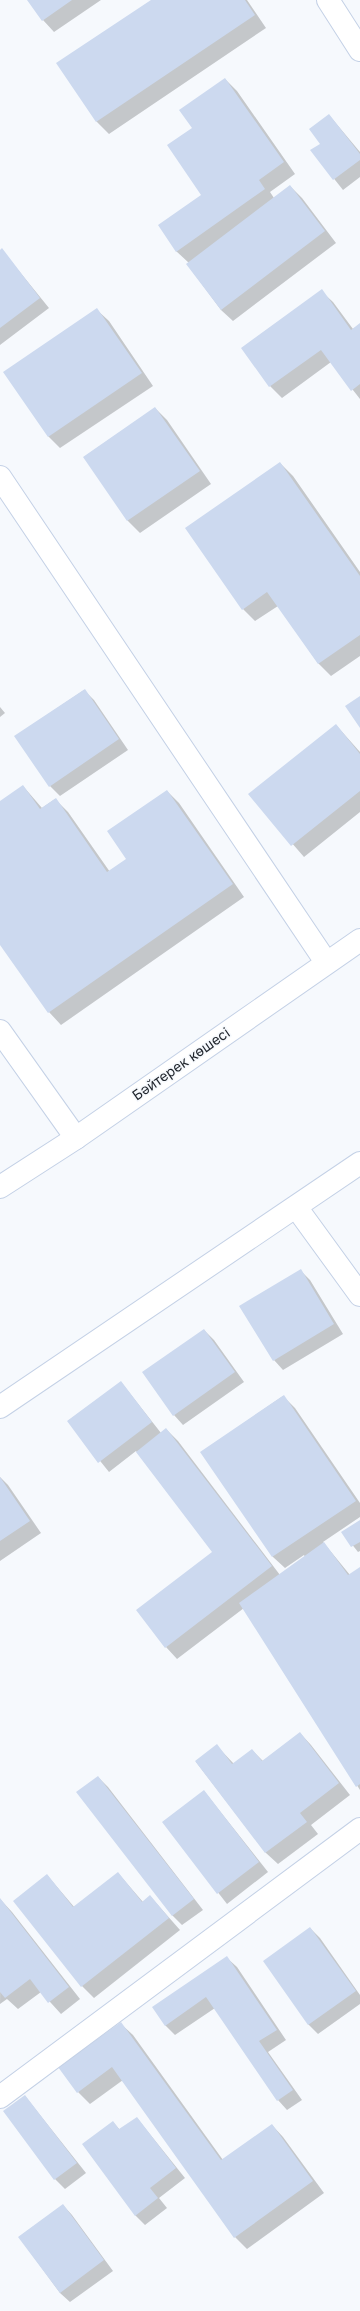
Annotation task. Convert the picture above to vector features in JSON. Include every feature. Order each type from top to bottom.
[{"type":"street","points":[[328,0],[360,50]]},
{"type":"street","points":[[0,477],[326,962]]},
{"type":"street","name":"Бәйтерек көшесі","points":[[0,1187],[76,1138],[326,962],[360,940]]},
{"type":"street","points":[[0,1031],[76,1138]]},
{"type":"street","points":[[0,1407],[360,1164]]},
{"type":"street","points":[[296,1207],[360,1295]]},
{"type":"street","points":[[0,2097],[360,1829]]},
{"type":"building","points":[[27,0],[72,0],[42,21]]},
{"type":"building","points":[[151,0],[245,0],[255,15],[96,122],[56,63]]},
{"type":"building","points":[[225,78],[284,162],[259,180],[265,189],[176,252],[158,225],[201,195],[167,145],[192,128],[179,110]]},
{"type":"building","points":[[329,114],[360,154],[360,160],[333,180],[310,150],[320,144],[309,129]]},
{"type":"building","points":[[290,185],[325,231],[221,310],[186,264]]},
{"type":"building","points":[[2,248],[40,298],[0,328],[0,250]]},
{"type":"building","points":[[322,289],[351,330],[360,323],[360,384],[351,391],[321,350],[269,387],[241,348]]},
{"type":"building","points":[[97,308],[142,373],[48,437],[3,372]]},
{"type":"building","points":[[155,407],[200,471],[127,521],[83,457]]},
{"type":"building","points":[[280,462],[360,576],[360,635],[318,664],[267,592],[242,610],[185,528]]},
{"type":"building","points":[[85,689],[119,739],[49,787],[14,736]]},
{"type":"building","points":[[360,696],[360,728],[345,706]]},
{"type":"building","points":[[336,724],[360,754],[360,791],[291,846],[248,794]]},
{"type":"building","points":[[23,785],[40,809],[56,798],[107,872],[126,859],[107,831],[167,790],[233,884],[48,1013],[0,945],[0,801]]},
{"type":"building","points":[[301,1269],[334,1324],[273,1361],[239,1306]]},
{"type":"building","points":[[204,1329],[235,1372],[173,1416],[142,1372]]},
{"type":"building","points":[[121,1381],[152,1422],[98,1463],[67,1421]]},
{"type":"building","points":[[284,1395],[356,1501],[272,1557],[200,1452]]},
{"type":"building","points":[[166,1428],[272,1566],[165,1648],[136,1610],[212,1552],[136,1452]]},
{"type":"building","points":[[0,1477],[30,1521],[0,1541]]},
{"type":"building","points":[[360,1520],[360,1542],[351,1547],[341,1532]]},
{"type":"building","points":[[324,1542],[348,1575],[360,1567],[360,1784],[356,1787],[239,1603]]},
{"type":"building","points":[[300,1732],[339,1783],[300,1813],[307,1822],[265,1853],[195,1761],[217,1744],[232,1764],[252,1749],[262,1761]]},
{"type":"building","points":[[98,1776],[194,1899],[172,1916],[76,1792]]},
{"type":"building","points":[[204,1790],[259,1862],[217,1894],[162,1822]]},
{"type":"building","points":[[118,1872],[142,1902],[150,1895],[169,1918],[81,1987],[13,1901],[47,1874],[73,1907]]},
{"type":"building","points":[[0,1898],[69,1987],[48,2003],[30,1979],[5,1998],[0,1992]]},
{"type":"building","points":[[310,1927],[356,1991],[308,2025],[263,1961]]},
{"type":"building","points":[[227,1956],[277,2030],[259,2041],[293,2090],[277,2101],[206,1997],[165,2026],[152,2007]]},
{"type":"building","points":[[121,2022],[221,2160],[272,2124],[313,2181],[234,2238],[112,2067],[77,2093],[58,2067]]},
{"type":"building","points":[[25,2095],[77,2163],[54,2180],[3,2111]]},
{"type":"building","points":[[137,2117],[176,2168],[150,2188],[158,2198],[135,2216],[82,2144],[113,2121],[119,2129]]},
{"type":"building","points":[[63,2204],[104,2260],[60,2293],[18,2237]]}]
